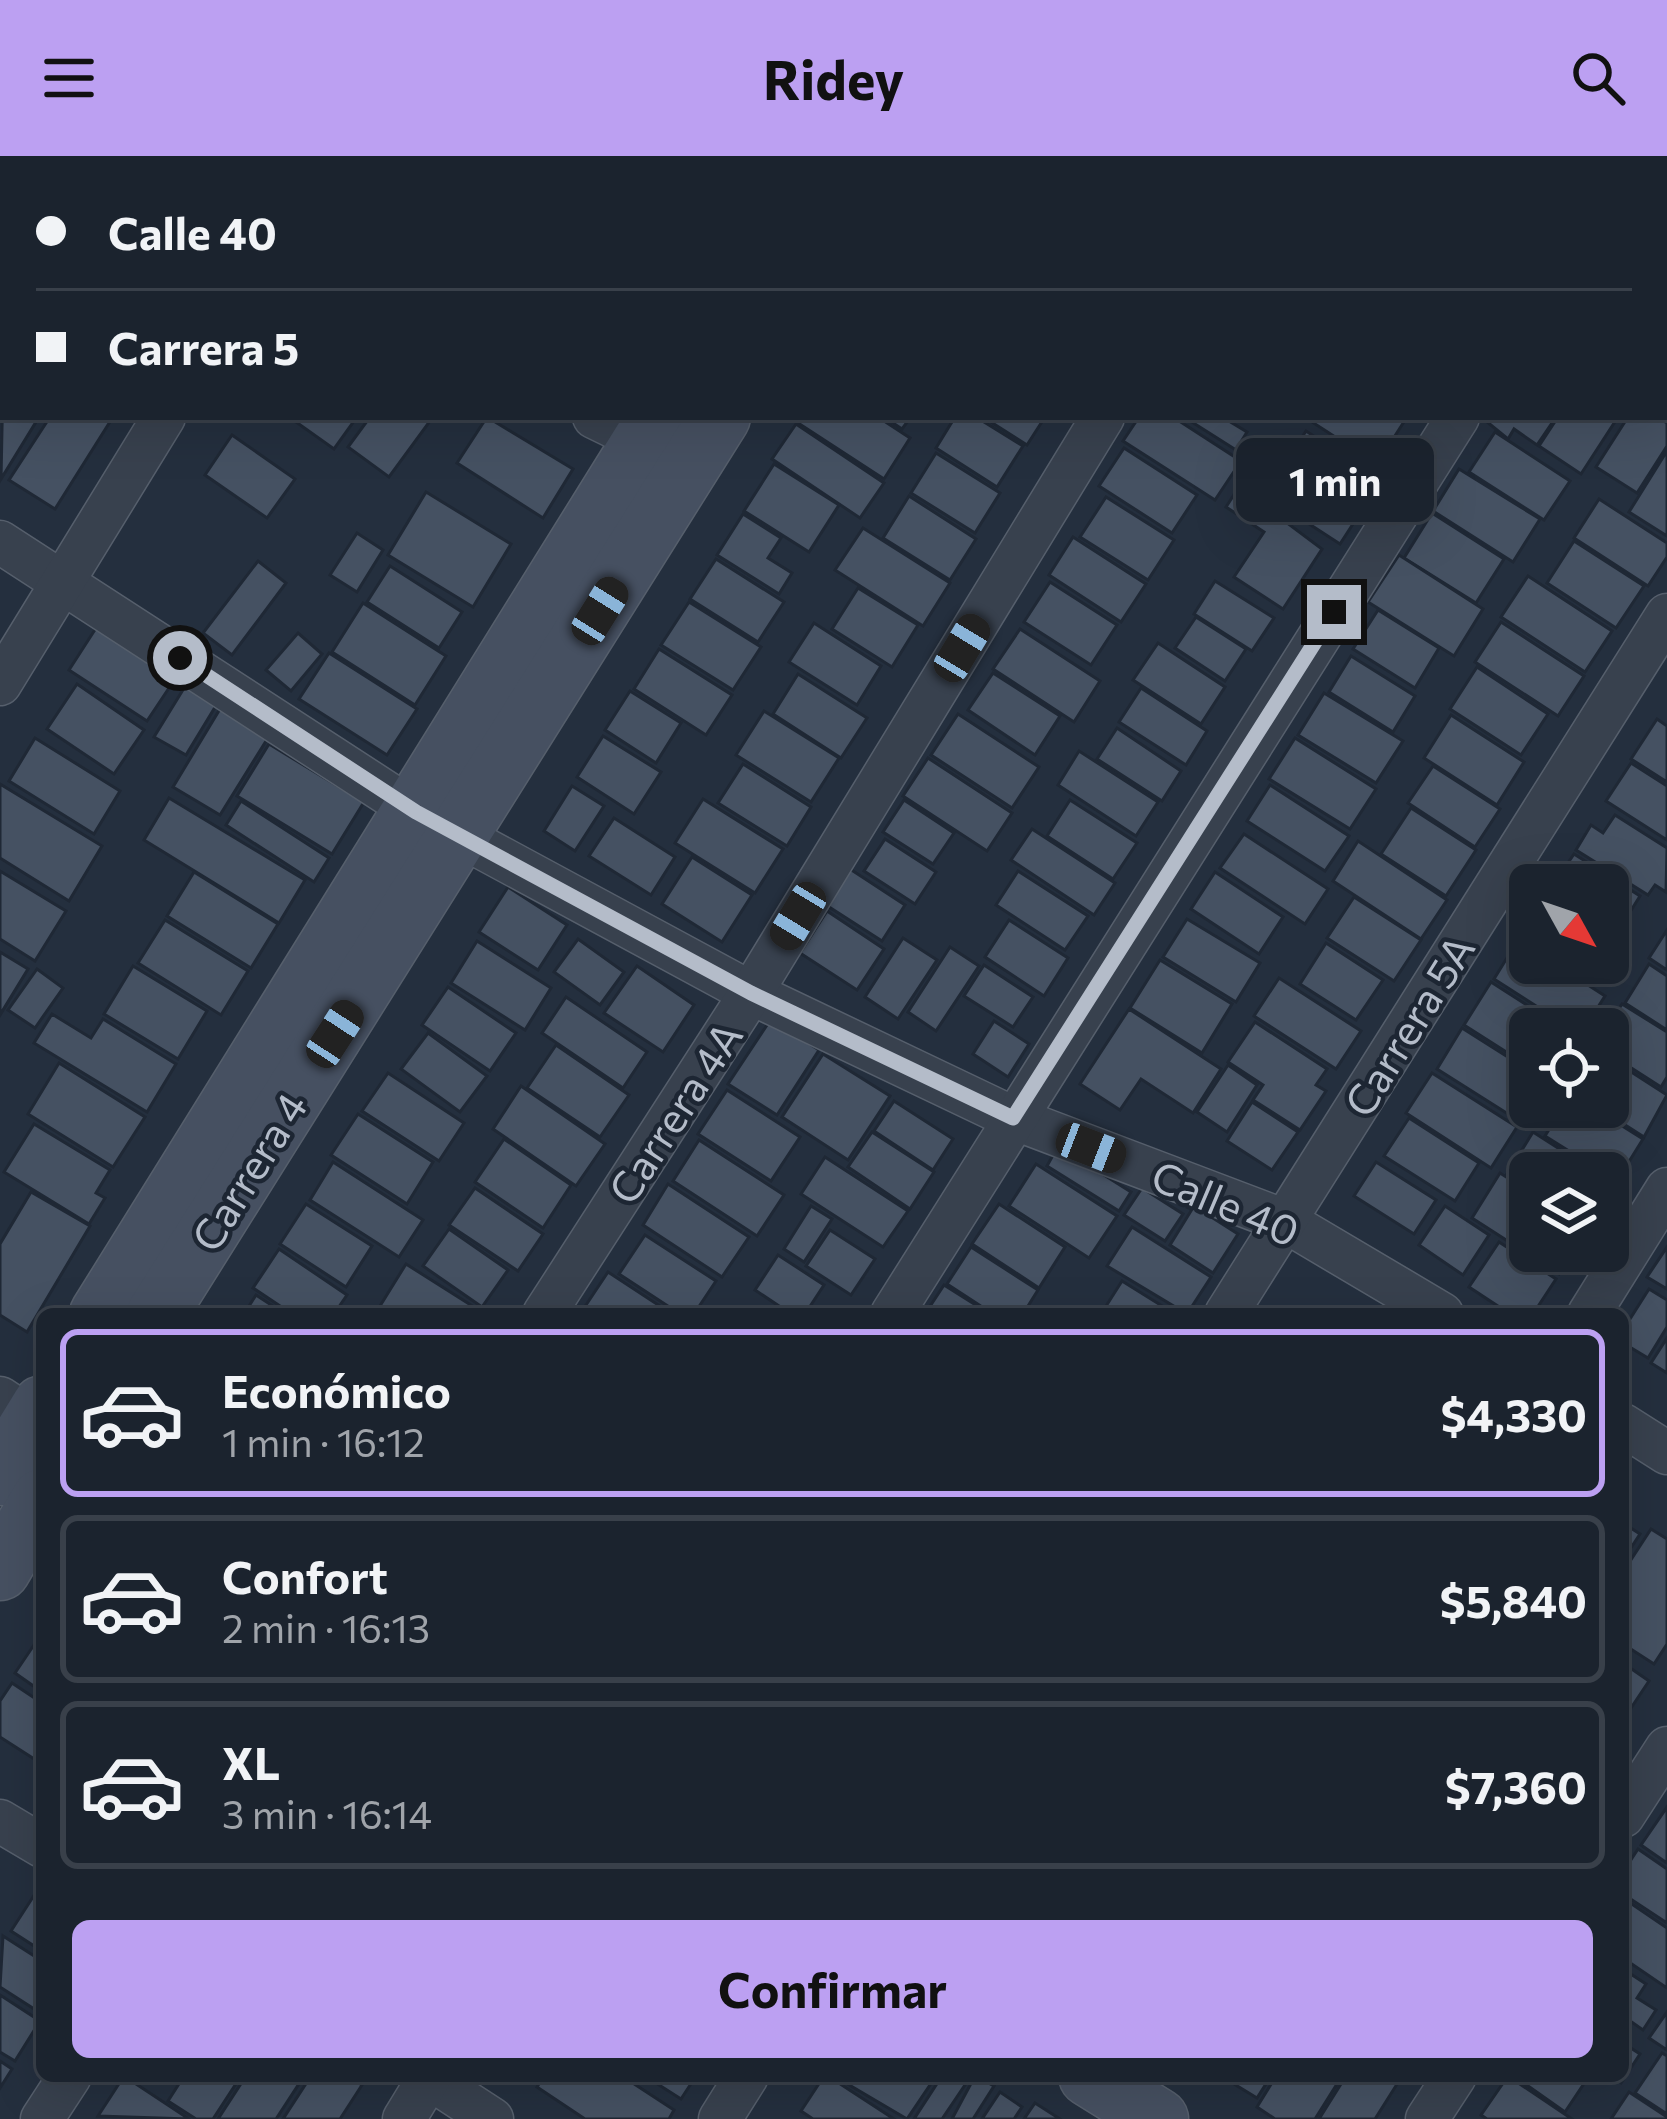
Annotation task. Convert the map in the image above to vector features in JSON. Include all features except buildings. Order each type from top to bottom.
[{"type":"street","points":[[0,684],[162,420]]},
{"type":"street","name":"Carrera 4A","points":[[548,1308],[751,993],[1100,420]]},
{"type":"street","points":[[896,1308],[1456,420]]},
{"type":"street","name":"Carrera 4","points":[[160,1308],[661,431]]},
{"type":"street","name":"Calle 40","points":[[0,542],[440,823],[751,993],[1013,1118],[1285,1221],[1432,1308]]},
{"type":"street","name":"Carrera 5A","points":[[1230,1308],[1667,615]]},
{"type":"street","name":"Carrera 4","points":[[104,1308],[440,823]]},
{"type":"street","points":[[1593,1308],[1667,1189]]},
{"type":"street","points":[[0,1475],[29,1412]]},
{"type":"street","points":[[1629,1429],[1667,1453]]},
{"type":"street","points":[[0,1570],[36,1508]]},
{"type":"street","points":[[1629,1807],[1667,1748]]},
{"type":"street","points":[[0,1821],[36,1842]]},
{"type":"street","points":[[43,2119],[66,2082]]},
{"type":"street","points":[[404,2119],[425,2082]]},
{"type":"street","points":[[436,2082],[492,2119]]},
{"type":"street","points":[[720,2119],[743,2082]]},
{"type":"street","points":[[1105,2082],[1158,2119]]},
{"type":"street","points":[[1427,2119],[1451,2082]]},
{"type":"route","points":[[180,658],[416,812],[463,833],[751,993],[1013,1118],[1334,612]]}]
